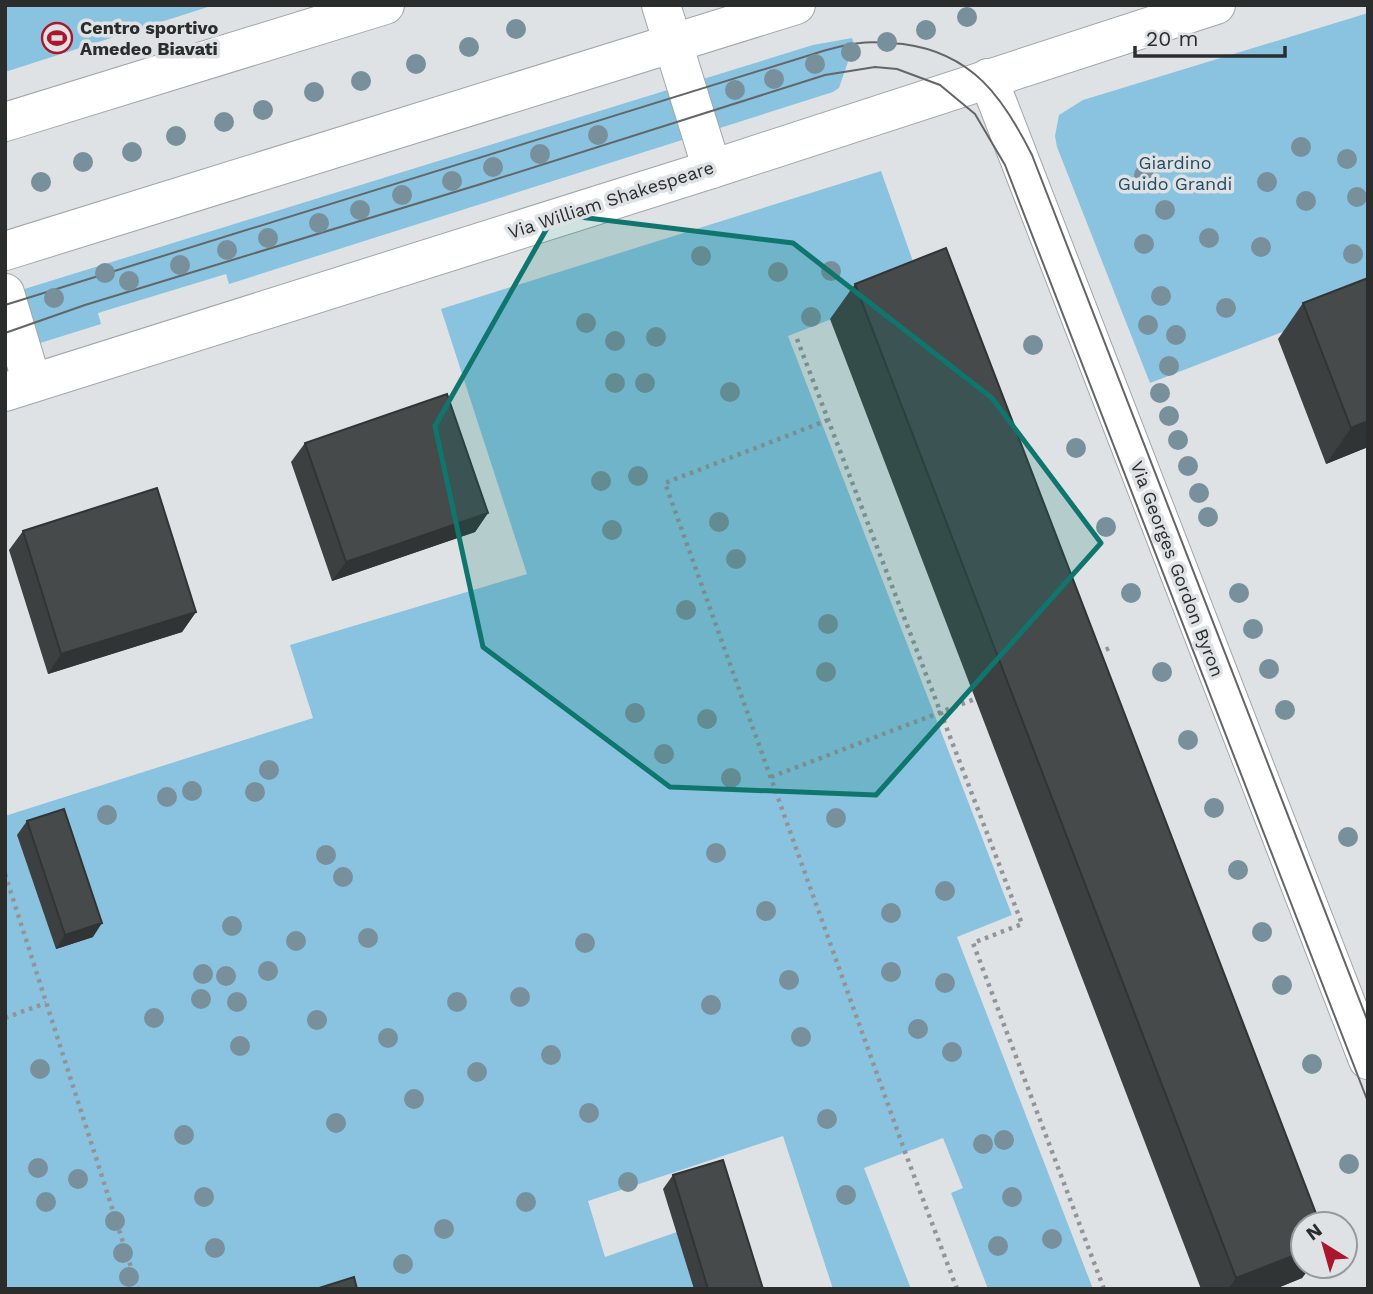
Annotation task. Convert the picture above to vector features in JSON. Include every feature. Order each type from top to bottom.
[{"type":"main road","points":[[5,122],[385,5]]},
{"type":"main road","points":[[661,5],[712,169]]},
{"type":"main road","points":[[5,251],[796,5]]},
{"type":"main road","name":"Via William Shakespeare","points":[[19,387],[712,169],[1216,5]]},
{"type":"main road","name":"Via Georges Gordon Byron","points":[[988,78],[1368,1060]]},
{"type":"main road","points":[[5,293],[19,387]]},
{"type":"path","points":[[797,339],[1022,924],[973,943],[1104,1289]]},
{"type":"path","points":[[828,420],[665,484],[905,1152],[957,1289]]},
{"type":"path","points":[[1090,656],[1112,647]]},
{"type":"path","points":[[771,777],[975,699]]},
{"type":"path","points":[[5,874],[138,1289]]},
{"type":"path","points":[[5,1018],[46,1003]]},
{"type":"highlighted area","points":[[555,214],[793,243],[992,398],[1101,543],[876,795],[670,787],[483,647],[435,426]]},
{"type":"green space","name":"Centro sportivo Amedeo Biavati","points":[[5,5],[214,5],[5,72]]},
{"type":"green space","name":"Giardino Guido Grandi","points":[[1368,13],[1368,299],[1150,383],[1057,147],[1055,136],[1059,115],[1083,100]]},
{"type":"green space","points":[[852,38],[854,44],[839,88],[833,92],[229,284],[226,274],[98,313],[101,324],[5,354],[5,295],[813,45]]},
{"type":"green space","points":[[881,171],[921,284],[788,336],[1012,915],[957,937],[1093,1289],[988,1289],[951,1193],[963,1188],[943,1138],[864,1168],[911,1289],[833,1289],[783,1136],[588,1201],[605,1257],[677,1232],[695,1289],[5,1289],[5,816],[313,718],[290,645],[527,574],[441,309]]},
{"type":"building","points":[[946,248],[1315,1210],[1289,1210],[1289,1257],[1236,1278],[855,284]]},
{"type":"building","points":[[1368,278],[1368,421],[1351,428],[1303,303]]},
{"type":"building","points":[[447,394],[488,513],[346,562],[305,443]]},
{"type":"building","points":[[157,488],[196,612],[61,654],[23,531]]},
{"type":"building","points":[[64,809],[102,923],[65,935],[27,821]]},
{"type":"building","points":[[723,1160],[763,1289],[708,1289],[673,1175]]},
{"type":"building","points":[[354,1277],[357,1289],[316,1289]]},
{"type":"tram line","points":[[5,305],[837,47],[881,42],[927,49],[948,57],[982,81],[997,97],[1032,155],[1368,1022]]},
{"type":"tram line","points":[[5,333],[85,305],[825,75],[875,67],[897,69],[940,85],[975,114],[1005,165],[1368,1102]]},
{"type":"place","name":"Centro sportivo Amedeo Biavati","points":[[57,38]]}]
